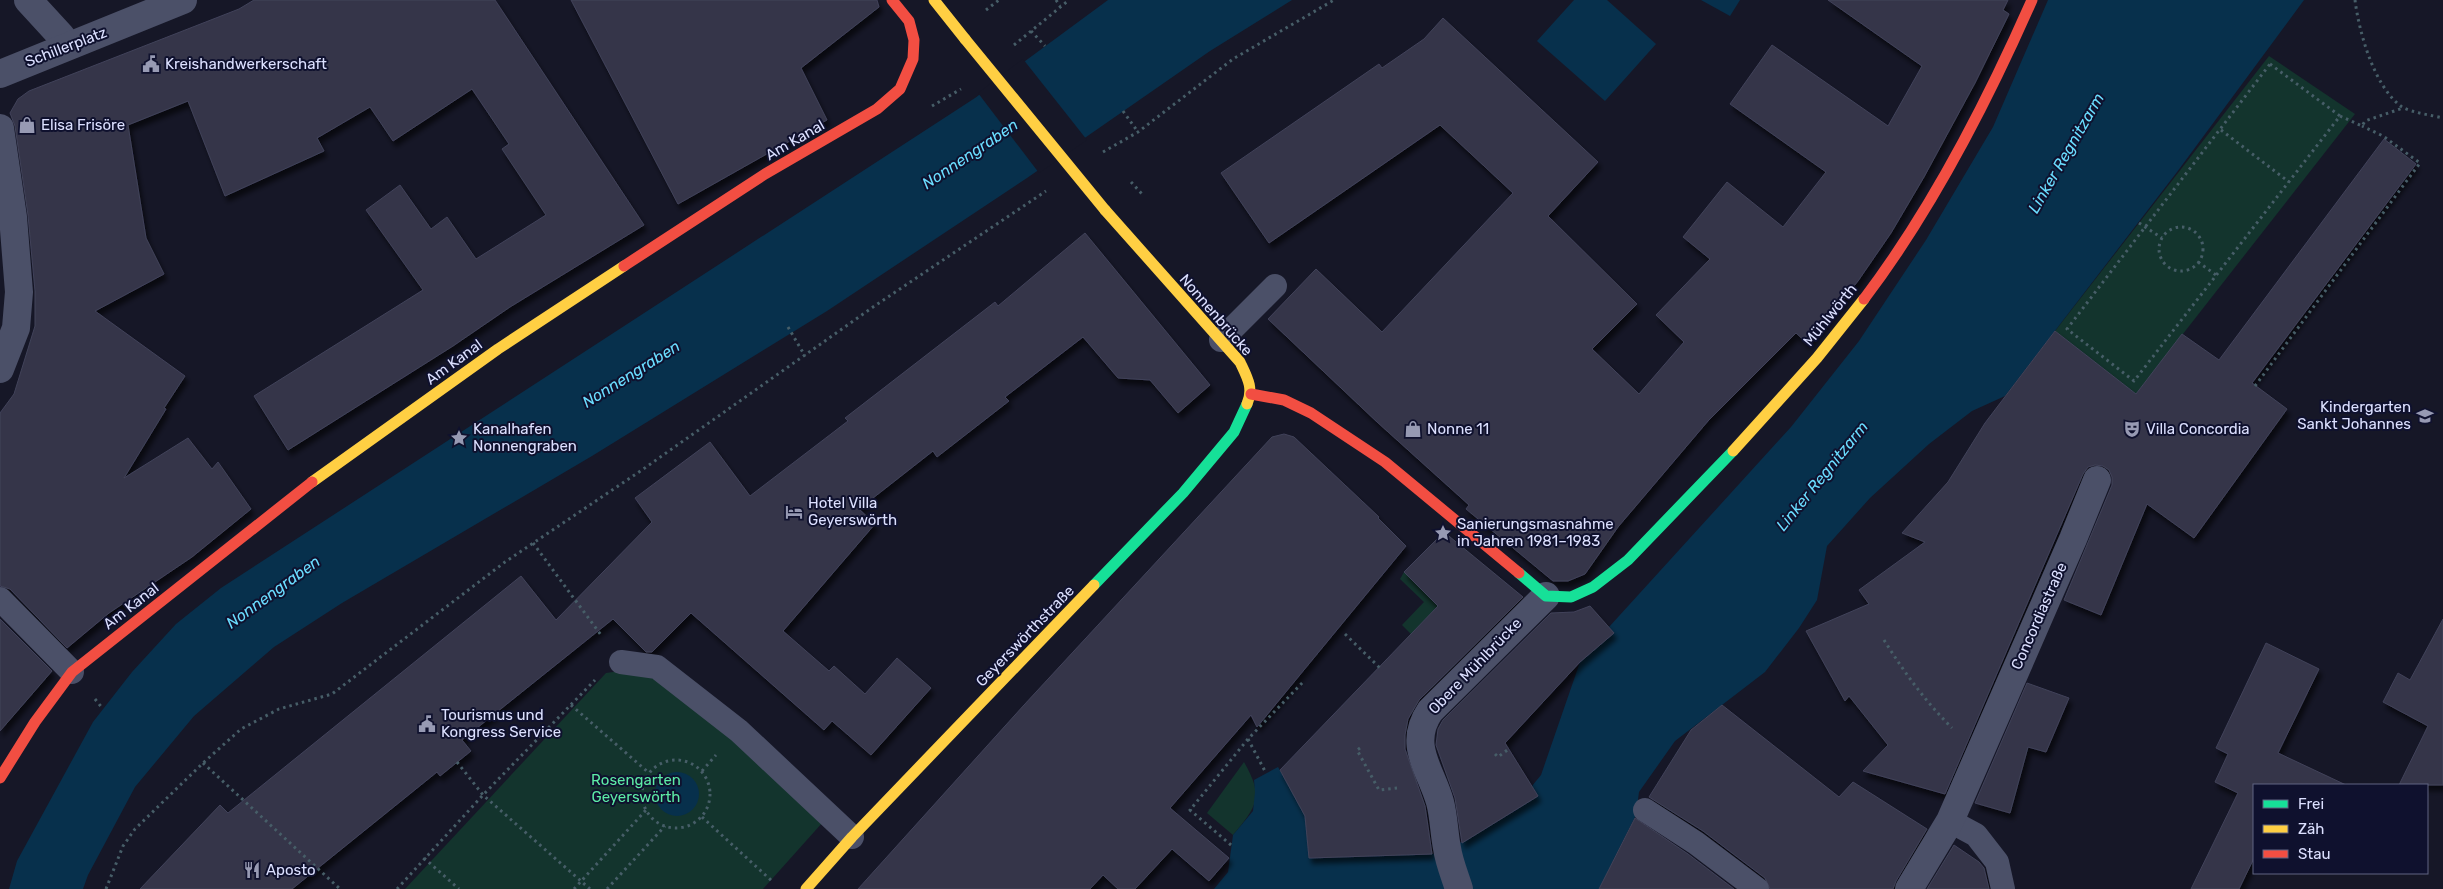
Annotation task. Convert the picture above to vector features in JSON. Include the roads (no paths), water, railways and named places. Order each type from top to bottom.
[{"type":"street","points":[[28,0],[61,36]]},
{"type":"street","name":"Schillerplatz","points":[[0,74],[130,10],[183,0]]},
{"type":"street","name":"Am Kanal","points":[[0,778],[35,722],[72,672],[309,484],[498,349],[765,174],[877,109],[900,89],[913,59],[914,40],[908,21],[892,0]]},
{"type":"street","name":"Nonnenbrücke","points":[[934,0],[1105,210],[1240,362],[1249,380],[1251,394]]},
{"type":"street","name":"Mühlwörth","points":[[1546,596],[1565,598],[1581,594],[1614,572],[1713,472],[1796,380],[1853,312],[1895,256],[1932,196],[1994,82],[2032,0]]},
{"type":"street","points":[[0,128],[13,217],[19,292],[16,328],[0,369]]},
{"type":"street","points":[[1251,394],[1284,400],[1311,413],[1385,462],[1546,596]]},
{"type":"street","name":"Geyerswörthstraße","points":[[806,889],[852,837],[1183,493],[1234,432],[1251,394]]},
{"type":"street","name":"Concordiastraße","points":[[1909,889],[1950,821],[2073,539],[2096,480]]},
{"type":"street","name":"Obere Mühlbrücke","points":[[1459,889],[1447,849],[1440,802],[1424,763],[1420,732],[1422,722],[1430,711],[1546,596]]},
{"type":"lane","points":[[1221,340],[1275,286]]},
{"type":"lane","points":[[0,599],[72,672]]},
{"type":"lane","points":[[621,662],[656,667],[739,731],[852,837]]},
{"type":"lane","points":[[1645,810],[1696,844],[1757,889]]},
{"type":"lane","points":[[1950,821],[1976,835],[1998,862],[2003,889]]},
{"type":"water","name":"Nonnengraben","points":[[1108,0],[1292,0],[1210,51],[1027,178],[827,311],[592,456],[342,603],[274,647],[194,716],[135,787],[88,875],[83,889],[9,889],[17,861],[93,722],[132,672],[176,624],[221,588],[975,98]]},
{"type":"water","points":[[1574,0],[1607,0],[1656,44],[1605,101],[1537,41]]},
{"type":"water","points":[[1701,0],[1740,0],[1730,16]]},
{"type":"water","name":"Linker Regnitzarm","points":[[2048,0],[2304,0],[2177,172],[2005,396],[1972,411],[1929,444],[1870,498],[1827,546],[1817,600],[1799,628],[1765,672],[1675,741],[1639,792],[1636,815],[1599,889],[1214,889],[1228,872],[1233,835],[1253,811],[1254,780],[1278,767],[1289,786],[1304,800],[1309,858],[1434,854],[1466,840],[1538,796],[1532,786],[1541,775],[1580,662],[1614,633],[1609,627],[1791,427],[1859,341],[1926,240],[1993,127]]},
{"type":"water","points":[[681,772],[693,778],[698,785],[698,803],[693,810],[686,815],[673,816],[665,813],[658,806],[655,790],[658,782],[665,775]]},
{"type":"place","name":"Kreishandwerkerschaft","points":[[151,64]]},
{"type":"place","name":"Elisa Frisöre","points":[[27,125]]},
{"type":"place","name":"Kindergarten Sankt Johannes","points":[[2425,416]]},
{"type":"place","name":"Nonne 11","points":[[1413,429]]},
{"type":"place","name":"Villa Concordia","points":[[2132,429]]},
{"type":"place","name":"Kanalhafen Nonnengraben","points":[[459,438]]},
{"type":"place","name":"Hotel Villa Geyerswörth","points":[[794,512]]},
{"type":"place","name":"Sanierungsmasnahme in Jahren 1981–1983","points":[[1443,533]]},
{"type":"place","name":"Tourismus und Kongress Service","points":[[427,724]]},
{"type":"place","name":"Aposto","points":[[252,870]]},
{"type":"park label","name":"Rosengarten Geyerswörth","points":[[636,788]]}]
